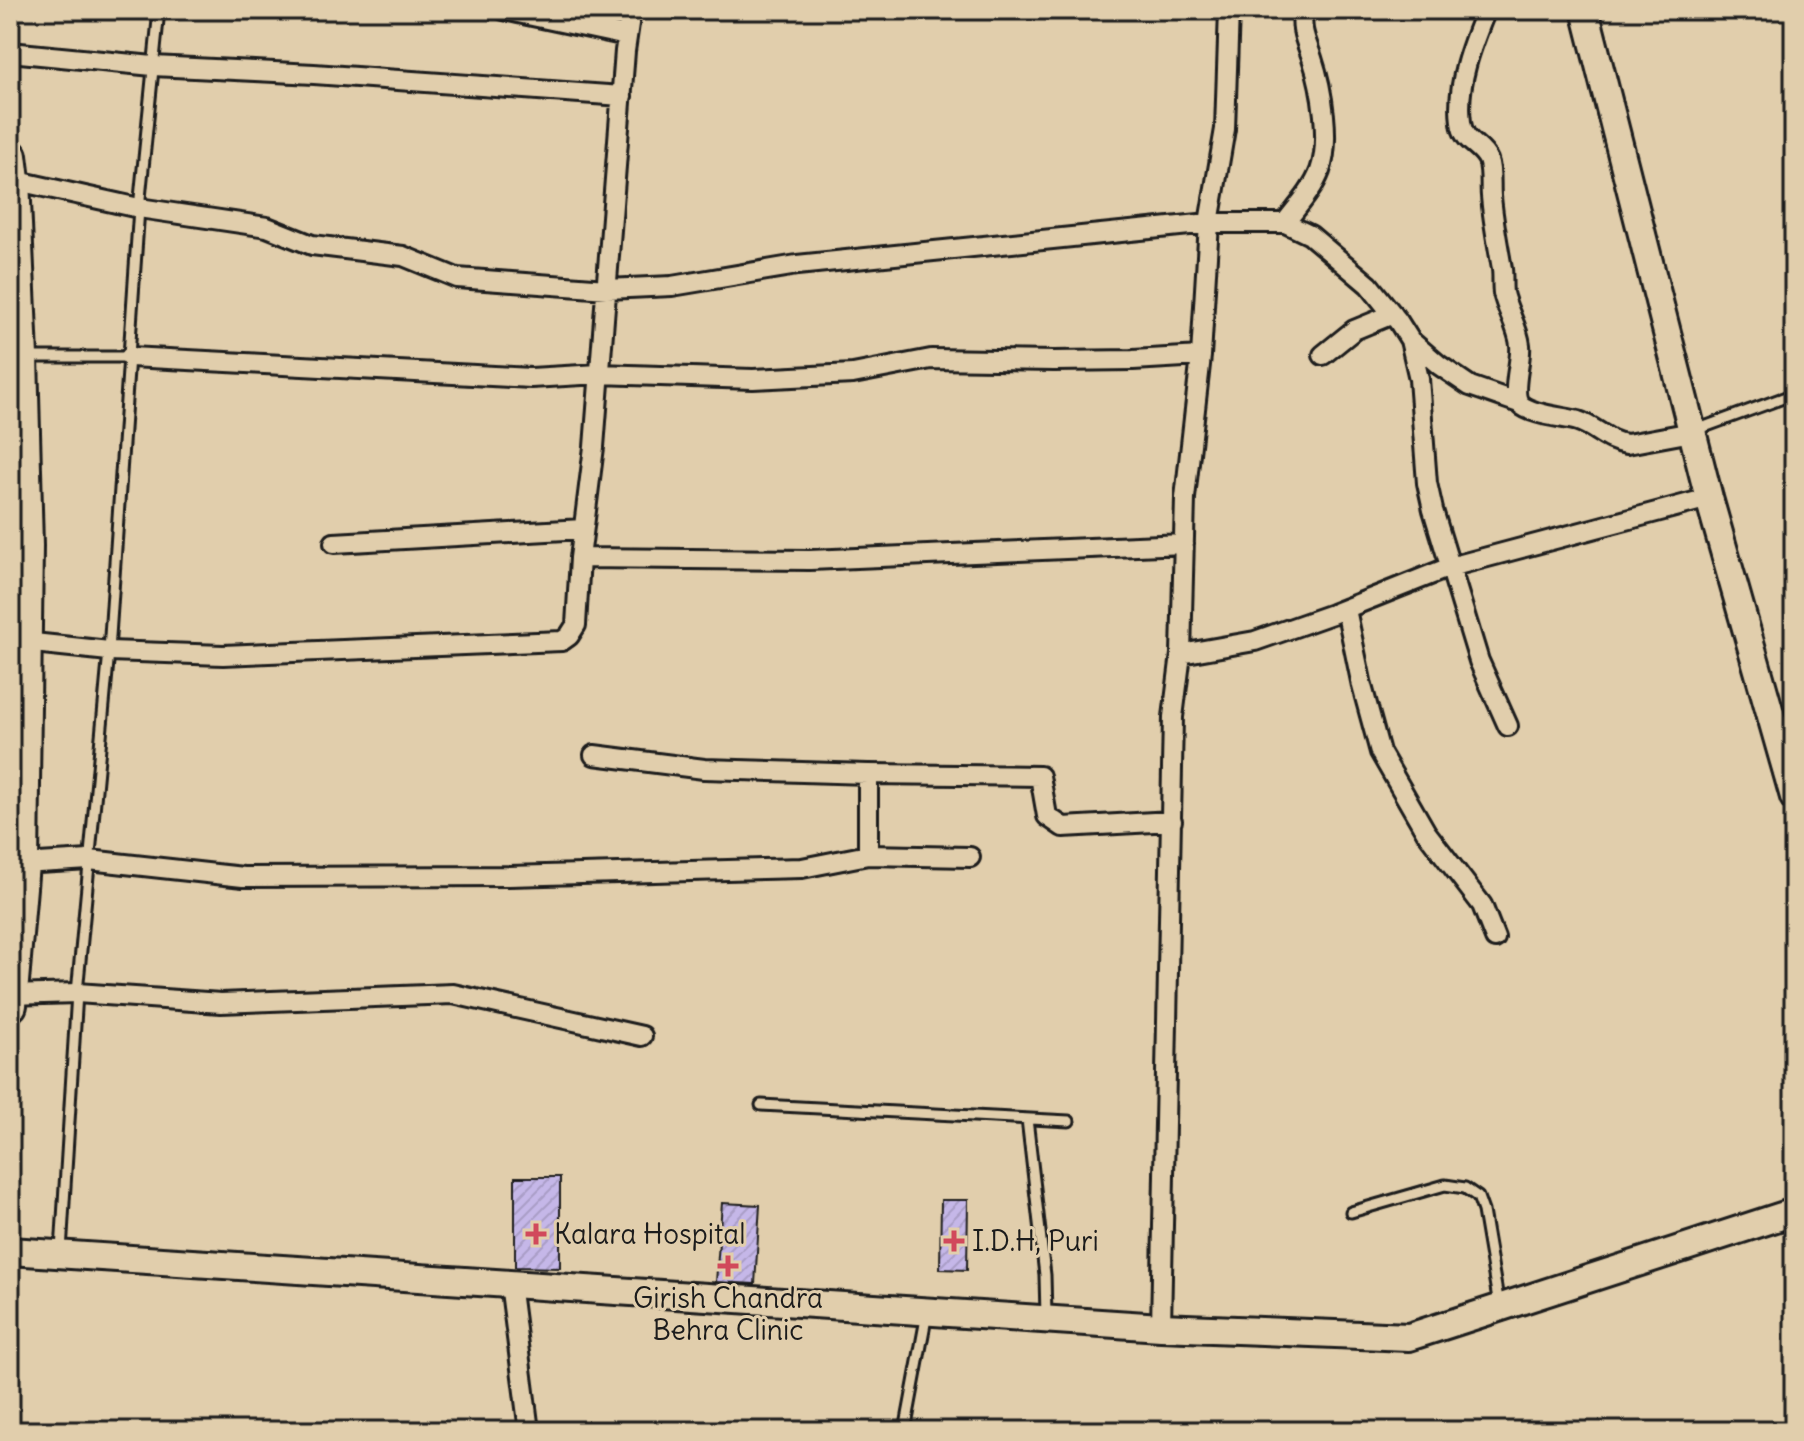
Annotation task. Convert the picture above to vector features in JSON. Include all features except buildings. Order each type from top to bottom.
[{"type":"highway","points":[[10,1005],[22,864],[26,546],[12,168]]},
{"type":"main road","points":[[1585,10],[1709,498],[1792,783]]},
{"type":"main road","points":[[10,1251],[1161,1327],[1409,1337],[1794,1212]]},
{"type":"street","points":[[504,10],[627,36]]},
{"type":"street","points":[[24,642],[109,651],[223,655],[562,641],[569,636],[576,625],[580,558],[594,447],[631,10]]},
{"type":"street","points":[[1161,1327],[1173,717],[1181,654],[1185,498],[1201,356],[1209,223],[1225,129],[1229,10]]},
{"type":"street","points":[[1285,223],[1312,187],[1324,152],[1323,109],[1317,72],[1302,24],[1305,10]]},
{"type":"street","points":[[1486,10],[1462,82],[1460,121],[1464,133],[1489,163],[1503,292],[1520,344],[1515,394],[1519,403]]},
{"type":"street","points":[[10,52],[153,66],[622,96]]},
{"type":"street","points":[[12,168],[139,208],[267,227],[312,245],[403,256],[457,278],[607,289],[672,286],[797,265],[1209,223],[1285,223],[1310,235],[1334,254],[1369,285],[1410,340],[1470,386],[1528,409],[1579,422],[1616,443],[1627,444],[1692,432]]},
{"type":"street","points":[[1323,355],[1354,330],[1393,314]]},
{"type":"street","points":[[1410,340],[1419,379],[1427,483],[1479,661],[1508,726]]},
{"type":"street","points":[[130,357],[531,378],[599,374],[753,379],[853,374],[931,359],[1054,361],[1201,356]]},
{"type":"street","points":[[1181,654],[1255,641],[1450,567],[1709,498]]},
{"type":"street","points":[[334,543],[583,529]]},
{"type":"street","points":[[580,558],[810,560],[1184,544]]},
{"type":"street","points":[[1346,609],[1380,752],[1426,832],[1482,905],[1495,938]]},
{"type":"street","points":[[594,755],[704,769],[1040,776],[1047,816],[1063,827],[1172,821]]},
{"type":"street","points":[[868,774],[868,855]]},
{"type":"street","points":[[22,864],[89,860],[243,877],[509,876],[802,868],[868,855],[970,857]]},
{"type":"street","points":[[10,995],[77,993],[221,1003],[453,994],[642,1036]]},
{"type":"street","points":[[510,1283],[529,1431]]},
{"type":"lane","points":[[60,1254],[77,993],[109,651],[139,208],[159,10]]},
{"type":"lane","points":[[21,356],[130,357]]},
{"type":"lane","points":[[1692,432],[1794,394]]},
{"type":"lane","points":[[761,1105],[1069,1121]]},
{"type":"lane","points":[[1027,1119],[1045,1275],[1046,1319]]},
{"type":"lane","points":[[1351,1212],[1445,1185],[1465,1188],[1478,1197],[1483,1211],[1500,1308]]},
{"type":"lane","points":[[905,1431],[927,1311]]},
{"type":"place","name":"Kalara Hospital","points":[[536,1234]]},
{"type":"place","name":"I.D.H, Puri","points":[[954,1241]]},
{"type":"place","name":"Girish Chandra Behra Clinic","points":[[728,1266]]}]
